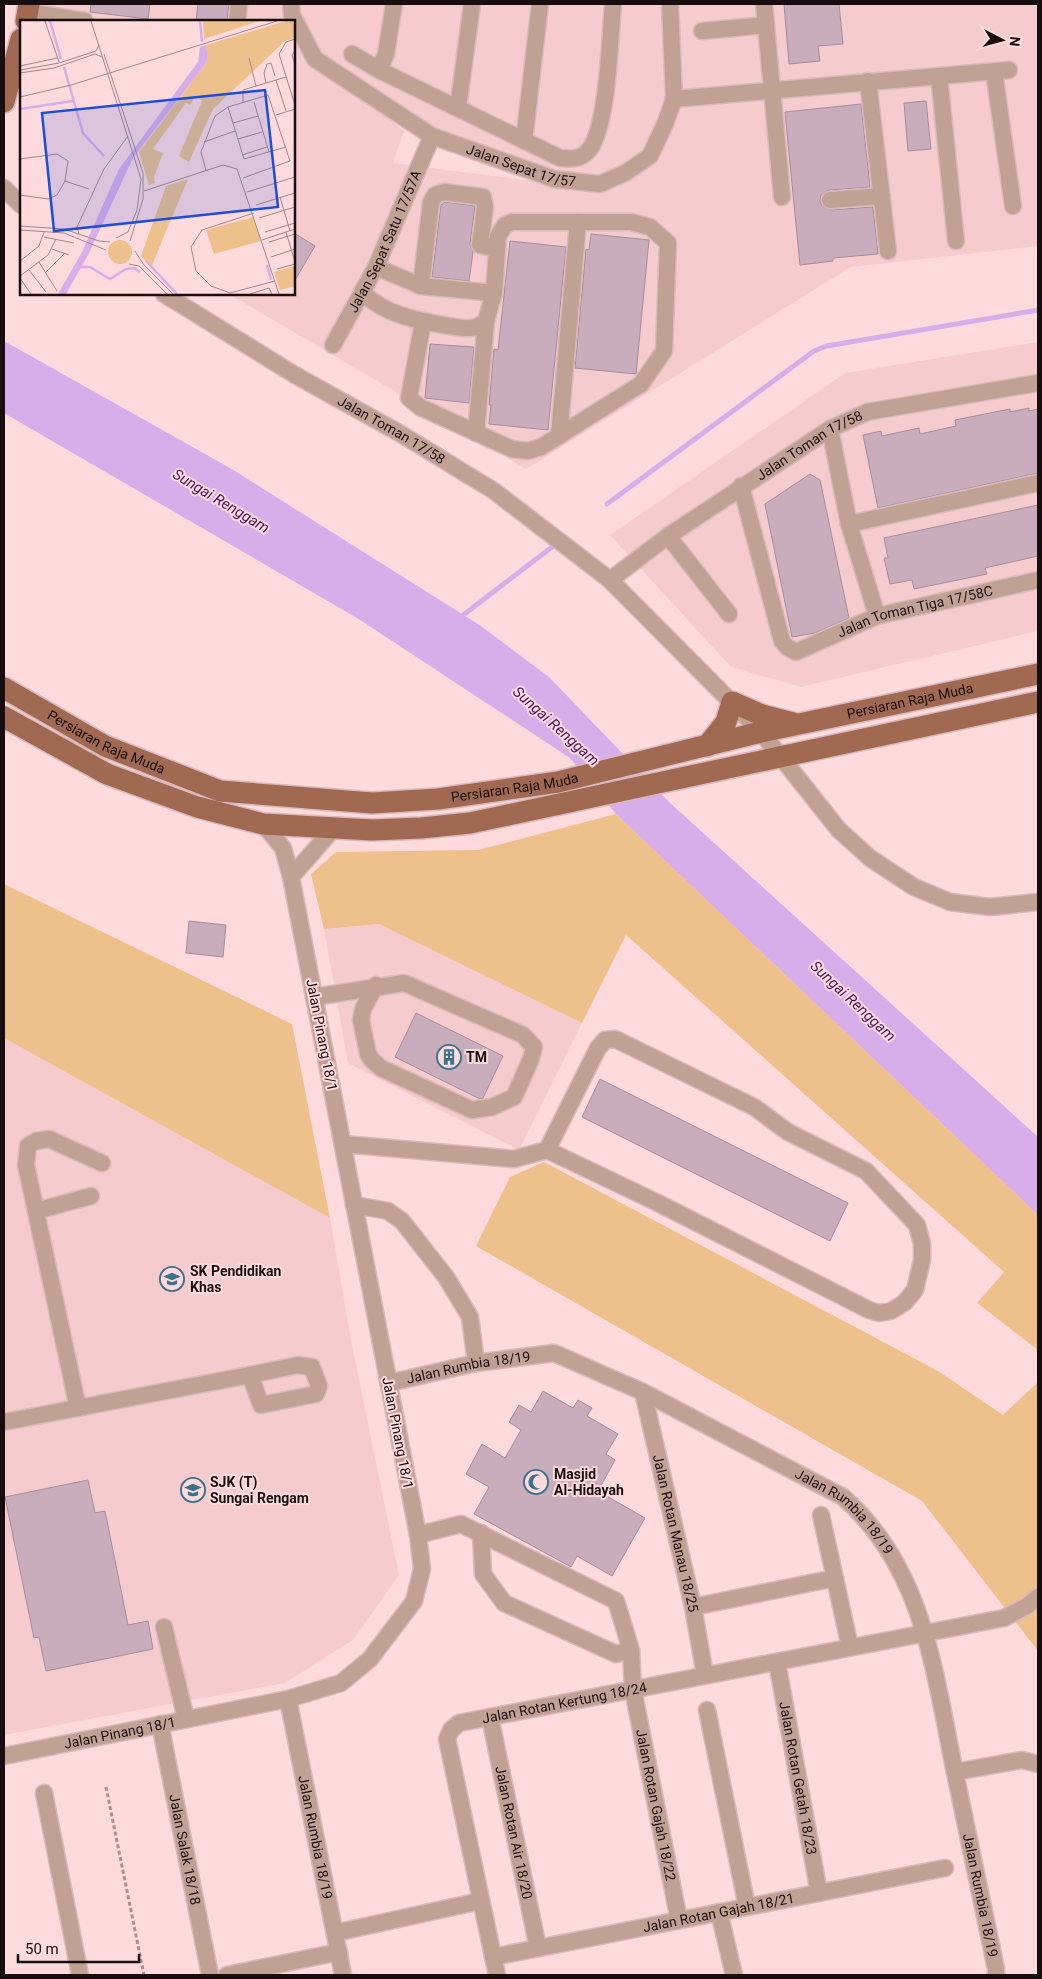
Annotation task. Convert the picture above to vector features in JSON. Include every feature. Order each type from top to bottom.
[{"type":"main road","points":[[4,102],[20,43]]},
{"type":"main road","name":"Persiaran Raja Muda","points":[[4,688],[105,746],[220,791],[372,803],[438,799],[558,782],[646,762],[761,732],[1038,674]]},
{"type":"main road","points":[[707,746],[726,722],[732,702],[762,715],[798,724]]},
{"type":"main road","name":"Persiaran Raja Muda","points":[[4,717],[107,774],[197,807],[263,824],[334,828],[421,828],[470,823],[573,802],[1038,702]]},
{"type":"street","points":[[237,20],[239,4]]},
{"type":"street","name":"Jalan Sepat 17/57","points":[[290,4],[295,20]]},
{"type":"street","points":[[379,70],[386,54],[394,4]]},
{"type":"street","points":[[458,108],[472,4]]},
{"type":"street","points":[[524,141],[540,4]]},
{"type":"street","points":[[352,54],[379,70],[560,158],[576,159],[588,152],[596,140],[602,118],[612,4]]},
{"type":"street","name":"Jalan Sepat 17/57","points":[[295,21],[315,59],[432,136],[554,178],[600,184],[625,173],[650,156],[674,99],[670,4]]},
{"type":"street","points":[[764,4],[782,197]]},
{"type":"street","points":[[27,12],[79,20]]},
{"type":"street","points":[[702,31],[766,25]]},
{"type":"street","points":[[674,99],[771,89],[1001,71],[1013,206]]},
{"type":"street","points":[[940,76],[956,240]]},
{"type":"street","points":[[868,81],[888,251]]},
{"type":"street","name":"Jalan Sepat Satu 17/57A","points":[[334,345],[376,267],[432,136]]},
{"type":"street","points":[[4,188],[14,203]]},
{"type":"street","points":[[422,286],[431,202],[435,195],[444,192],[483,196],[485,207],[480,245],[497,249]]},
{"type":"street","points":[[830,200],[882,196]]},
{"type":"street","points":[[423,322],[409,398],[420,407],[512,450],[528,451],[542,447],[641,384],[664,352],[668,243],[650,227],[631,222],[512,222],[505,225],[498,236],[494,293],[486,321],[476,433]]},
{"type":"street","points":[[559,436],[578,222]]},
{"type":"street","points":[[376,267],[422,286],[494,293]]},
{"type":"street","points":[[363,293],[370,300],[389,311],[423,322],[466,328],[476,327],[486,321]]},
{"type":"street","name":"Jalan Toman 17/58","points":[[166,295],[295,375],[401,434],[494,491],[610,580],[761,732],[840,830],[870,858],[914,887],[950,902],[990,907],[1038,902]]},
{"type":"street","name":"Jalan Toman 17/58","points":[[610,580],[668,536],[830,429],[867,412],[1038,383]]},
{"type":"street","points":[[830,429],[850,524],[877,616]]},
{"type":"street","points":[[850,524],[1038,483]]},
{"type":"street","name":"Jalan Toman Tiga 17/58C","points":[[741,486],[782,642],[796,652],[877,616],[1038,580]]},
{"type":"street","points":[[668,536],[728,614]]},
{"type":"street","name":"Jalan Pinang 18/1","points":[[4,1756],[288,1699],[341,1683],[370,1659],[414,1601],[422,1568],[418,1534],[291,876],[283,848],[263,824]]},
{"type":"street","points":[[291,876],[334,828]]},
{"type":"street","points":[[314,997],[376,985],[404,983],[523,1036],[534,1047],[531,1059],[514,1096],[492,1107],[472,1110],[381,1068],[368,1054],[361,1020],[363,1009],[376,985]]},
{"type":"street","points":[[343,1144],[514,1159],[547,1150],[656,1202],[869,1310],[879,1313],[891,1310],[904,1304],[916,1290],[922,1260],[922,1244],[917,1225],[866,1171],[788,1132],[754,1107],[615,1039],[605,1040],[598,1048],[547,1150]]},
{"type":"street","points":[[78,1408],[26,1165],[28,1146],[36,1141],[49,1139],[102,1163]]},
{"type":"street","points":[[36,1211],[91,1196]]},
{"type":"street","points":[[354,1205],[388,1211],[408,1228],[446,1278],[470,1318],[476,1363]]},
{"type":"street","name":"Jalan Rumbia 18/19","points":[[389,1382],[476,1363],[554,1353],[643,1392],[843,1497],[858,1511],[900,1568],[926,1633],[996,1975]]},
{"type":"street","points":[[4,1422],[250,1375]]},
{"type":"street","name":"Jalan Rotan Manau 18/25","points":[[643,1392],[693,1607],[705,1675]]},
{"type":"street","points":[[821,1515],[850,1647]]},
{"type":"street","name":"Jalan Rotan Gajah 18/22","points":[[418,1534],[461,1524],[616,1600],[631,1650],[633,1690],[679,1920]]},
{"type":"street","points":[[481,1533],[483,1574],[504,1603],[616,1654],[631,1650]]},
{"type":"street","points":[[693,1607],[835,1578]]},
{"type":"street","name":"Jalan Rotan Kertung 18/24","points":[[497,1975],[480,1902],[447,1739],[451,1730],[459,1724],[1004,1618],[1027,1606],[1038,1597]]},
{"type":"street","points":[[164,1627],[186,1719]]},
{"type":"street","name":"Jalan Rotan Getah 18/23","points":[[777,1662],[819,1893]]},
{"type":"street","name":"Jalan Rumbia 18/19","points":[[288,1699],[343,1975]]},
{"type":"street","points":[[707,1710],[747,1907]]},
{"type":"street","name":"Jalan Rotan Air 18/20","points":[[490,1717],[538,1948]]},
{"type":"street","name":"Jalan Salak 18/18","points":[[160,1724],[210,1975]]},
{"type":"street","points":[[955,1772],[1022,1760],[1038,1764]]},
{"type":"street","points":[[44,1793],[80,1975]]},
{"type":"street","name":"Jalan Rotan Gajah 18/21","points":[[493,1957],[945,1868]]},
{"type":"street","points":[[335,1933],[480,1902]]},
{"type":"street","points":[[720,1912],[734,1975]]},
{"type":"street","points":[[227,1975],[339,1952]]},
{"type":"path","points":[[106,1787],[144,1975]]},
{"type":"shaded area","points":[[48,4],[1038,4],[1038,246],[851,267],[526,469],[231,295],[295,295],[295,20],[45,20]],"holes":[[[322,64],[432,136],[548,183],[393,163],[404,131]]]},
{"type":"shaded area","points":[[1038,342],[1038,631],[801,687],[731,667],[610,535],[845,373]]},
{"type":"shaded area","points":[[616,814],[1038,1215],[1038,1350],[977,1303],[1004,1272],[626,935],[582,1023],[379,924],[324,929],[311,874],[336,852],[478,850]]},
{"type":"shaded area","points":[[4,884],[292,1024],[330,1218],[4,1038]]},
{"type":"shaded area","points":[[379,924],[582,1023],[519,1150],[348,1063],[324,929]]},
{"type":"shaded area","points":[[4,1038],[330,1218],[351,1340],[399,1575],[353,1640],[285,1683],[4,1735]]},
{"type":"shaded area","points":[[544,1162],[938,1371],[1003,1415],[1038,1382],[1038,1651],[922,1501],[476,1246],[510,1177]]},
{"type":"water","name":"Sungai Renggam","points":[[4,341],[230,468],[481,626],[549,677],[669,802],[1038,1137],[1038,1215],[616,814],[570,758],[357,618],[4,413]]},
{"type":"building","points":[[91,4],[150,4],[148,19],[90,12]]},
{"type":"building","points":[[198,4],[229,4],[227,20],[196,20]]},
{"type":"building","points":[[784,4],[839,4],[843,44],[818,46],[820,61],[789,64]]},
{"type":"building","points":[[926,101],[931,149],[908,151],[904,103]]},
{"type":"building","points":[[861,104],[870,187],[829,190],[821,195],[820,201],[822,206],[830,210],[873,207],[878,254],[833,258],[833,261],[800,265],[785,112]]},
{"type":"building","points":[[445,202],[475,206],[470,244],[473,252],[469,281],[432,277],[441,205]]},
{"type":"building","points":[[295,234],[315,246],[295,280]]},
{"type":"building","points":[[591,234],[649,240],[636,374],[575,368],[586,249],[589,250]]},
{"type":"building","points":[[510,241],[566,247],[548,430],[489,424],[494,349],[498,350]]},
{"type":"building","points":[[430,344],[474,347],[469,403],[425,398]]},
{"type":"building","points":[[1029,408],[1029,411],[1038,409],[1038,473],[878,508],[863,435],[881,431],[882,436],[919,428],[920,434],[956,426],[955,420],[1010,409],[1010,412]]},
{"type":"building","points":[[810,474],[820,480],[849,618],[815,633],[792,637],[765,504]]},
{"type":"building","points":[[1038,505],[1038,556],[985,568],[987,574],[914,589],[912,580],[890,584],[884,558],[888,558],[884,538]]},
{"type":"building","points":[[189,921],[226,925],[223,957],[186,953]]},
{"type":"building","name":"TM","points":[[416,1013],[503,1056],[483,1098],[480,1099],[395,1057]]},
{"type":"building","points":[[600,1079],[848,1203],[830,1241],[582,1117]]},
{"type":"building","name":"Masjid Al-Hidayah","points":[[543,1391],[573,1408],[578,1400],[592,1408],[587,1416],[618,1434],[606,1454],[615,1460],[598,1491],[645,1518],[612,1576],[577,1556],[571,1567],[474,1514],[489,1487],[466,1474],[482,1444],[505,1458],[521,1430],[509,1422],[519,1405],[531,1412]]},
{"type":"building","points":[[88,1480],[95,1513],[105,1511],[128,1625],[148,1621],[153,1649],[46,1671],[39,1637],[34,1638],[5,1497]]},
{"type":"waterway","points":[[607,504],[814,351],[827,346],[1038,310]]},
{"type":"waterway","points":[[458,619],[552,547]]},
{"type":"place","name":"TM","points":[[449,1057]]},
{"type":"place","name":"SK Pendidikan Khas","points":[[172,1279]]},
{"type":"place","name":"Masjid Al-Hidayah","points":[[536,1482]]},
{"type":"place","name":"SJK (T) Sungai Rengam","points":[[193,1490]]}]
